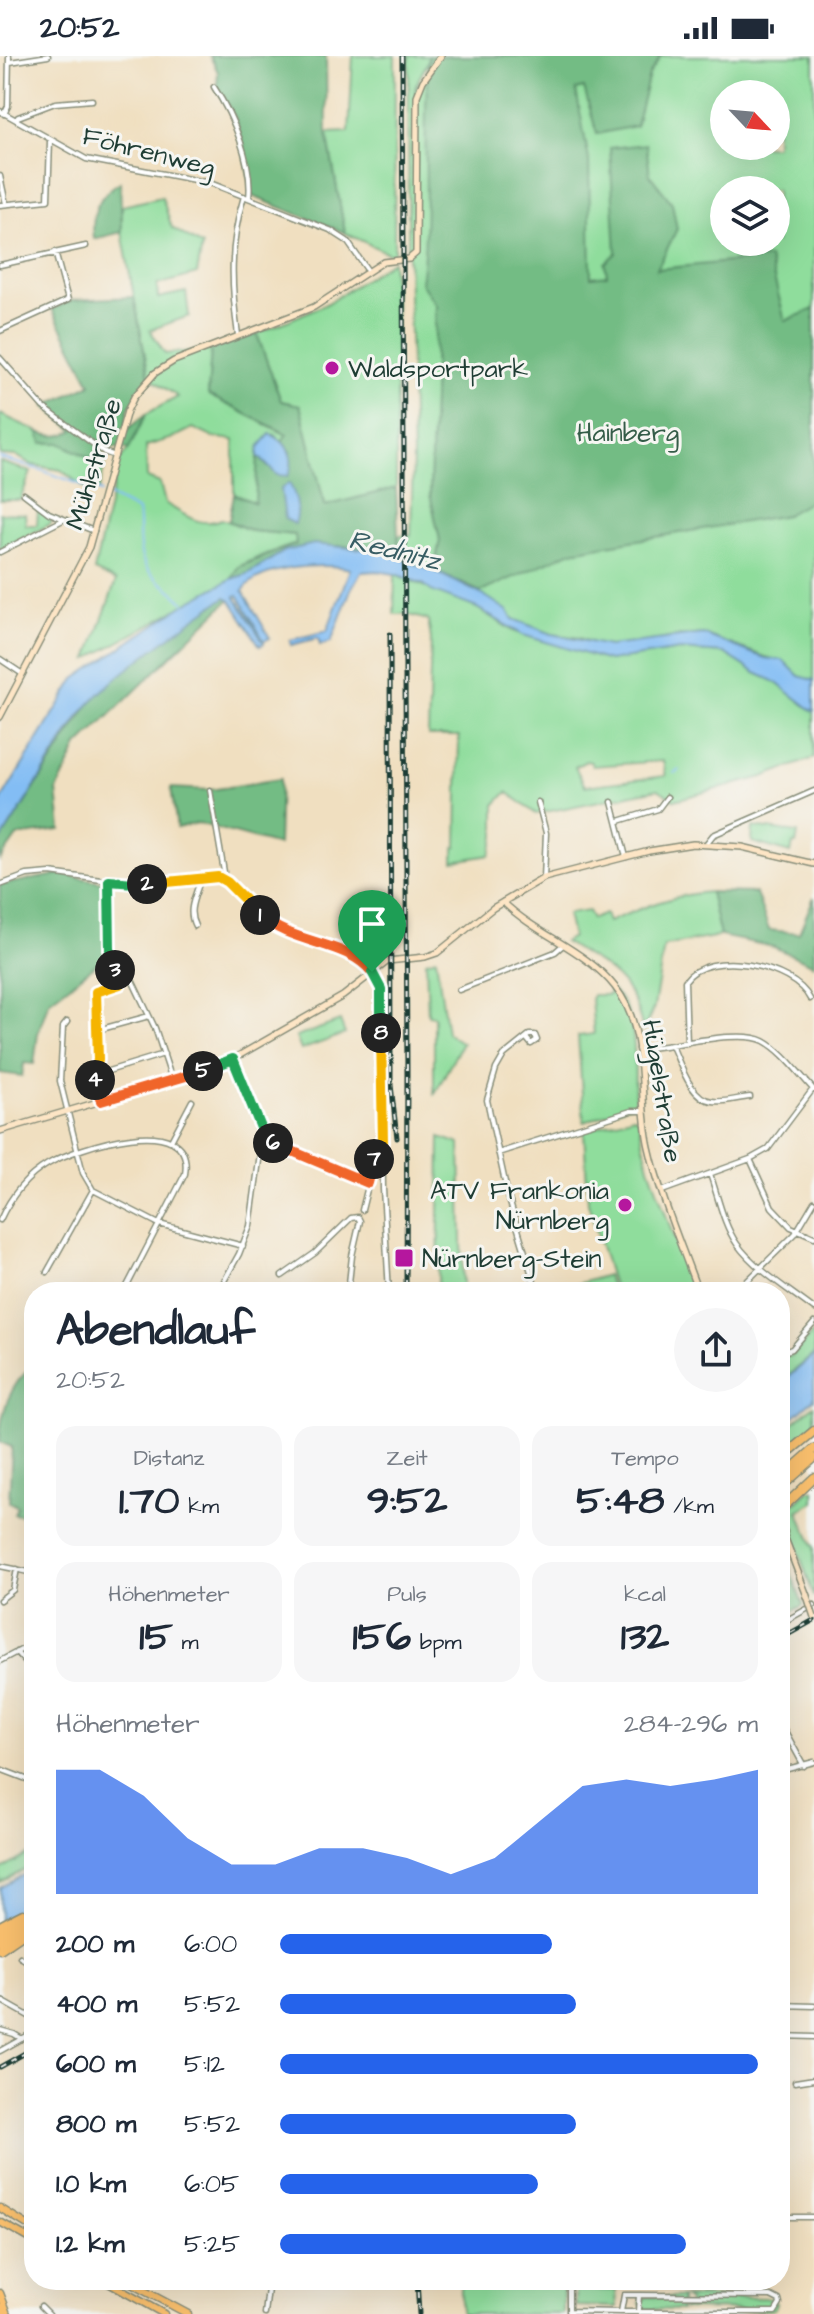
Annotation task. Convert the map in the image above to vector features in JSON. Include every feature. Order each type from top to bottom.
[{"type":"highway","points":[[790,1451],[814,1431]]},
{"type":"highway","points":[[790,1470],[814,1449]]},
{"type":"highway","points":[[790,1479],[814,1458]]},
{"type":"highway","points":[[790,1501],[813,1481]]},
{"type":"highway","points":[[0,1926],[24,1915]]},
{"type":"highway","points":[[0,1934],[24,1918]]},
{"type":"highway","points":[[0,1941],[24,1928]]},
{"type":"highway","points":[[0,1949],[24,1931]]},
{"type":"main road","points":[[0,2208],[24,2223]]},
{"type":"main road","points":[[0,2222],[24,2235]]},
{"type":"main road","points":[[18,2232],[24,2230]]},
{"type":"main road","points":[[121,2290],[164,2314]]},
{"type":"main road","points":[[143,2290],[188,2314]]},
{"type":"main road","points":[[0,2293],[5,2314]]},
{"type":"main road","points":[[0,2307],[5,2314]]},
{"type":"street","points":[[2,113],[8,106],[10,59],[48,56]]},
{"type":"street","name":"Mühlstraße","points":[[0,717],[79,568],[94,531],[134,397],[155,373],[174,361],[314,307],[387,260],[409,259],[417,251],[417,96],[423,81],[441,56]]},
{"type":"street","points":[[214,87],[227,106],[239,135],[250,189],[232,255],[231,282],[238,335]]},
{"type":"street","points":[[16,120],[45,105],[92,100]]},
{"type":"street","name":"Föhrenweg","points":[[2,113],[50,141],[98,162],[210,183],[303,219],[341,237],[353,247],[368,271]]},
{"type":"street","points":[[0,176],[3,204],[48,200],[50,141]]},
{"type":"street","points":[[0,265],[86,246]]},
{"type":"street","points":[[0,331],[68,300],[55,252]]},
{"type":"street","points":[[0,358],[43,407],[104,452],[115,456]]},
{"type":"street","points":[[24,494],[49,513],[94,531]]},
{"type":"street","points":[[0,552],[63,520]]},
{"type":"street","points":[[0,659],[21,673]]},
{"type":"street","points":[[210,790],[223,879]]},
{"type":"street","points":[[706,844],[713,835],[814,791]]},
{"type":"street","points":[[619,821],[658,809],[667,797]]},
{"type":"street","points":[[538,802],[546,833],[544,878]]},
{"type":"street","points":[[612,802],[626,857]]},
{"type":"street","points":[[0,1131],[233,1059],[343,996],[391,960],[437,953],[493,908],[544,878],[675,846],[706,844],[742,847],[814,864]]},
{"type":"street","points":[[0,885],[34,874],[60,873],[109,881],[171,883],[201,877],[223,879],[269,923],[287,933],[364,962],[381,989],[389,1282]]},
{"type":"street","points":[[195,926],[191,908],[201,877]]},
{"type":"street","points":[[109,881],[110,950],[120,984]]},
{"type":"street","name":"Hügelstraße","points":[[503,902],[598,969],[618,991],[631,1015],[638,1049],[648,1146],[694,1282]]},
{"type":"street","points":[[459,990],[555,952],[563,945]]},
{"type":"street","points":[[687,1043],[685,981],[688,976],[715,965],[744,964],[770,970],[801,987],[810,999]]},
{"type":"street","points":[[101,1101],[95,1075],[98,1059],[96,992],[132,980],[149,1016],[172,1080]]},
{"type":"street","points":[[98,1030],[149,1016]]},
{"type":"street","points":[[67,1022],[63,1027],[59,1073],[83,1173],[93,1190],[159,1224],[243,1246]]},
{"type":"street","points":[[638,1049],[745,1036],[760,1039],[773,1047],[814,1088],[768,1149],[750,1159],[662,1191]]},
{"type":"street","points":[[527,1039],[504,1055],[490,1084],[487,1106],[534,1282]]},
{"type":"street","points":[[672,1046],[694,1089],[703,1098],[712,1101],[750,1097]]},
{"type":"street","points":[[95,1075],[164,1054]]},
{"type":"street","points":[[233,1059],[266,1140],[368,1183]]},
{"type":"street","points":[[171,1141],[192,1101]]},
{"type":"street","points":[[498,1153],[631,1111],[643,1111]]},
{"type":"street","points":[[0,1220],[2,1211],[16,1193],[37,1172],[58,1159],[144,1135],[171,1141],[181,1150],[187,1166],[185,1174],[129,1282]]},
{"type":"street","points":[[362,1210],[376,1153],[383,1142]]},
{"type":"street","points":[[223,1282],[243,1246],[254,1206],[261,1146]]},
{"type":"street","points":[[750,1159],[768,1202],[791,1227],[814,1237]]},
{"type":"street","points":[[710,1174],[735,1240],[779,1282]]},
{"type":"street","points":[[47,1272],[93,1190]]},
{"type":"street","points":[[746,1282],[798,1230],[814,1202]]},
{"type":"street","points":[[282,1276],[315,1253],[351,1218],[359,1217],[349,1282]]},
{"type":"street","points":[[790,1290],[814,1309]]},
{"type":"street","points":[[790,1350],[814,1323]]},
{"type":"street","points":[[790,1552],[814,1617]]},
{"type":"street","points":[[0,1566],[24,1571]]},
{"type":"street","points":[[0,1600],[13,1590],[17,1569]]},
{"type":"street","points":[[790,1618],[814,1605]]},
{"type":"street","points":[[0,1661],[24,1648]]},
{"type":"street","points":[[16,1652],[24,1661]]},
{"type":"street","points":[[790,1740],[804,1766]]},
{"type":"street","points":[[790,1769],[814,1762]]},
{"type":"street","points":[[0,1769],[24,1778]]},
{"type":"street","points":[[20,1957],[24,1959]]},
{"type":"street","points":[[2,2001],[24,2013]]},
{"type":"street","points":[[790,2005],[814,2006]]},
{"type":"street","points":[[0,2030],[22,2039],[0,2051]]},
{"type":"street","points":[[790,2036],[814,2037]]},
{"type":"street","points":[[795,2082],[814,2079]]},
{"type":"street","points":[[790,2217],[814,2217]]},
{"type":"street","points":[[265,2314],[268,2290]]},
{"type":"street","points":[[569,2290],[569,2312],[690,2313],[775,2312],[780,2304],[771,2296],[624,2295],[621,2312]]},
{"type":"street","points":[[638,2312],[639,2295]]},
{"type":"street","points":[[41,2306],[49,2314]]},
{"type":"green space","points":[[210,56],[326,56],[327,133],[345,233],[252,196],[244,147],[235,118],[217,88],[218,72]]},
{"type":"green space","points":[[353,56],[395,56],[394,256],[345,233],[327,133],[349,132]]},
{"type":"green space","name":"Hainberg","points":[[409,56],[429,56],[415,93],[448,56],[814,56],[814,695],[771,659],[703,634],[627,647],[604,647],[580,638],[552,634],[517,621],[477,597],[467,583],[443,576],[443,288],[436,305],[430,494],[440,540],[434,571],[399,559],[399,536],[411,535],[413,456],[408,255]]},
{"type":"green space","name":"Hainberg","points":[[429,56],[661,56],[649,75],[636,126],[597,134],[584,88],[576,90],[589,160],[591,277],[607,275],[605,263],[616,253],[610,148],[646,144],[650,175],[672,203],[677,229],[657,269],[769,258],[785,321],[814,309],[814,499],[786,515],[572,551],[481,592],[434,571],[440,540],[430,494],[436,305],[421,283]]},
{"type":"green space","points":[[120,182],[122,232],[94,239],[97,206],[106,193]]},
{"type":"green space","points":[[162,197],[172,228],[202,246],[197,274],[157,285],[158,298],[186,292],[189,316],[150,330],[165,354],[211,349],[208,395],[287,435],[282,441],[274,434],[259,447],[255,503],[234,494],[234,440],[212,437],[193,428],[146,446],[147,478],[160,483],[165,503],[192,519],[214,522],[222,519],[252,531],[296,535],[296,544],[238,567],[231,579],[88,659],[116,581],[94,571],[119,461],[129,449],[146,414],[178,397],[149,377],[122,232],[122,206]]},
{"type":"green space","name":"Waldsportpark","points":[[392,261],[396,317],[396,488],[325,506],[300,405],[281,401],[257,334],[328,303]]},
{"type":"green space","points":[[134,297],[149,377],[128,410],[125,431],[146,414],[129,449],[105,447],[101,456],[94,460],[60,443],[42,443],[39,432],[56,436],[74,430],[45,406],[91,384],[52,309],[72,300]]},
{"type":"green space","points":[[257,334],[281,401],[300,405],[325,506],[396,488],[399,559],[379,551],[343,546],[285,551],[247,574],[231,579],[238,567],[296,544],[295,535],[252,531],[229,521],[234,494],[255,503],[258,456],[268,467],[290,452],[282,441],[287,434],[208,395],[211,349]]},
{"type":"green space","points":[[0,414],[39,432],[42,443],[60,443],[94,460],[101,456],[106,460],[99,489],[91,493],[61,470],[32,465],[17,456],[0,455]]},
{"type":"green space","points":[[0,462],[31,472],[20,500],[0,500]]},
{"type":"green space","points":[[38,510],[51,519],[51,524],[0,549],[0,513],[25,514],[26,525],[37,525]]},
{"type":"green space","points":[[395,574],[477,608],[513,631],[609,661],[680,650],[724,653],[774,681],[814,712],[814,758],[763,777],[675,800],[658,789],[536,814],[507,792],[495,805],[495,837],[490,855],[454,861],[454,848],[457,847],[459,736],[428,736],[431,639],[428,620],[394,614]],"holes":[[[586,761],[591,762],[592,766],[663,761],[666,776],[585,786],[575,767]]]},
{"type":"green space","points":[[226,597],[230,599],[78,746],[57,790],[61,830],[17,836],[0,860],[0,842],[93,698],[196,616]]},
{"type":"green space","points":[[280,779],[278,845],[198,823],[177,828],[171,788],[210,790]]},
{"type":"green space","points":[[753,827],[798,833],[796,844],[793,844],[791,853],[752,842]]},
{"type":"green space","points":[[61,874],[108,883],[108,955],[49,1001],[38,1033],[34,1064],[24,1063],[22,1076],[0,1073],[0,885]]},
{"type":"green space","points":[[710,892],[720,936],[664,946],[654,1007],[643,1031],[638,1012],[625,986],[605,968],[564,942],[572,937],[567,914],[588,911],[592,919],[605,914],[608,922],[671,899]]},
{"type":"green space","points":[[710,892],[756,893],[769,930],[799,933],[814,897],[814,965],[774,947],[720,936]]},
{"type":"green space","points":[[436,958],[447,1033],[462,1043],[434,1095],[434,1016],[428,1015],[426,961]]},
{"type":"green space","points":[[610,989],[620,999],[631,1026],[635,1103],[584,1122],[578,1036],[594,1034],[591,999],[593,995],[609,995]]},
{"type":"green space","points":[[340,1021],[345,1034],[301,1050],[296,1037]]},
{"type":"green space","name":"ATV Frankonia Nürnberg","points":[[633,1116],[638,1119],[649,1167],[689,1282],[612,1282],[588,1203],[584,1131]]},
{"type":"green space","points":[[440,1137],[460,1144],[463,1282],[438,1282]]},
{"type":"green space","points":[[607,1275],[609,1282],[584,1282]]},
{"type":"green space","points":[[814,1331],[814,1354],[790,1374],[790,1356]]},
{"type":"green space","points":[[24,1375],[24,1516],[14,1514],[17,1506],[9,1502],[12,1447],[0,1442],[8,1400]]},
{"type":"green space","points":[[814,1405],[814,1427],[790,1446],[790,1425]]},
{"type":"green space","points":[[809,1490],[814,1490],[814,1502],[798,1511],[814,1548],[814,1597],[790,1527],[790,1507]]},
{"type":"green space","points":[[790,1571],[803,1605],[790,1612]]},
{"type":"green space","points":[[24,1857],[24,1870],[0,1883],[0,1871]]},
{"type":"green space","points":[[461,2290],[563,2290],[563,2314],[461,2314]]},
{"type":"green space","points":[[576,2290],[616,2290],[617,2307],[576,2306]]},
{"type":"green space","points":[[646,2297],[681,2297],[681,2310],[644,2309],[640,2303]]},
{"type":"green space","points":[[684,2297],[771,2298],[776,2303],[774,2309],[769,2310],[684,2309],[684,2306],[689,2306],[689,2301]]},
{"type":"water","points":[[270,434],[289,451],[291,469],[288,476],[277,475],[258,456],[259,447]]},
{"type":"water","points":[[289,483],[296,503],[295,524],[285,519],[281,489]]},
{"type":"water","points":[[314,544],[380,551],[434,571],[487,597],[508,611],[513,619],[552,634],[609,646],[703,634],[767,659],[783,660],[799,676],[814,680],[814,712],[774,681],[724,653],[680,650],[609,661],[523,635],[477,608],[431,591],[423,584],[377,571],[361,572],[351,589],[331,642],[320,645],[318,638],[291,645],[290,640],[327,631],[350,569],[325,566],[293,568],[263,576],[243,591],[270,638],[264,641],[238,595],[235,596],[264,643],[260,646],[226,597],[107,687],[79,716],[0,842],[0,802],[75,679],[185,604],[231,579],[247,574],[285,551]]},
{"type":"water","points":[[814,1355],[814,1399],[790,1419],[790,1375]]},
{"type":"water","points":[[24,1875],[24,1907],[0,1920],[0,1888]]},
{"type":"waterway","points":[[0,458],[101,492]]},
{"type":"waterway","points":[[107,495],[138,511],[140,546],[146,567],[187,606]]},
{"type":"waterway","points":[[674,773],[679,770]]},
{"type":"railway","points":[[402,56],[406,1282]]},
{"type":"railway","points":[[390,634],[391,1085],[397,1138]]},
{"type":"railway","points":[[790,1633],[814,1620]]},
{"type":"railway","points":[[0,2067],[24,2054]]},
{"type":"railway","points":[[418,2290],[419,2314]]},
{"type":"place","name":"Waldsportpark","points":[[332,368]]},
{"type":"place","name":"ATV Frankonia Nürnberg","points":[[625,1205]]},
{"type":"place","name":"Nürnberg-Stein","points":[[404,1258]]},
{"type":"route","points":[[218,877],[269,923],[287,933],[350,955],[364,962],[372,972],[381,989],[383,1142],[379,1144],[368,1183],[266,1140],[233,1059],[101,1101],[95,1080],[99,1043],[96,992],[120,984],[110,950],[109,881],[151,884],[218,877]]},
{"type":"water label","name":"Rednitz","points":[[395,549]]}]
